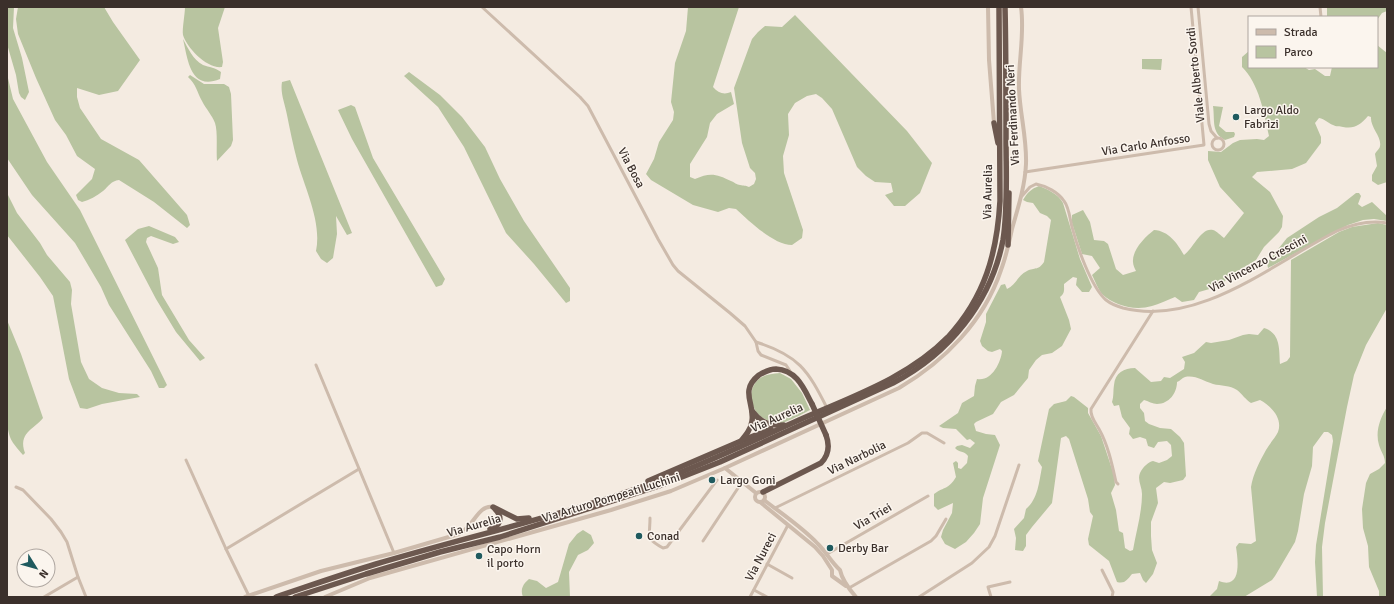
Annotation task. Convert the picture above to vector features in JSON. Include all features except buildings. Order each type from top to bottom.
[{"type":"highway","name":"Via Aurelia","points":[[276,597],[376,564],[561,512],[670,476],[827,408],[892,378],[916,363],[947,337],[963,318],[983,283],[995,247],[1000,201],[999,7]]},
{"type":"highway","name":"Via Aurelia","points":[[295,597],[440,552],[500,538],[670,482],[720,462],[886,387],[924,364],[951,340],[973,313],[987,289],[997,261],[1002,240],[1005,216],[1006,7]]},
{"type":"highway","points":[[1006,70],[1009,96],[1008,245]]},
{"type":"highway","points":[[994,123],[1000,158]]},
{"type":"highway","points":[[742,440],[752,423],[748,391],[752,382],[758,376],[774,369],[782,370],[793,375],[802,385],[812,404],[828,441],[829,450],[827,456],[821,463],[763,492]]},
{"type":"highway","points":[[751,410],[756,416],[767,424],[788,425]]},
{"type":"highway","points":[[606,498],[706,457],[742,440],[767,430],[788,425]]},
{"type":"highway","points":[[494,507],[520,520],[561,512]]},
{"type":"highway","points":[[463,540],[498,525],[500,516],[494,507]]},
{"type":"street","name":"Via Bosa","points":[[482,7],[588,106],[658,239],[678,271],[730,312],[745,326],[756,342],[758,351],[761,355],[786,365],[790,368],[793,375]]},
{"type":"street","points":[[988,7],[989,60],[994,123]]},
{"type":"street","name":"Via Ferdinando Neri","points":[[1008,245],[1021,197],[1025,172],[1025,148],[1019,87],[1022,28],[1021,7]]},
{"type":"street","name":"Via Carlo Anfosso","points":[[1025,172],[1204,145],[1191,7]]},
{"type":"street","name":"Viale Alberto Sordi","points":[[1198,7],[1209,124],[1211,131],[1217,138]]},
{"type":"street","points":[[1193,25],[1199,24]]},
{"type":"street","points":[[1217,138],[1223,141],[1224,145],[1222,149],[1216,150],[1212,145],[1213,141],[1217,138]]},
{"type":"street","points":[[1204,145],[1212,145]]},
{"type":"street","name":"Via Vincenzo Crescini","points":[[1021,197],[1030,187],[1035,184],[1049,188],[1065,201],[1082,259],[1103,297],[1117,306],[1133,310],[1153,311],[1196,305],[1242,285],[1325,238],[1348,227],[1368,222],[1387,223]]},
{"type":"street","name":"Via Arturo Pompeati Luchini","points":[[325,597],[370,578],[470,551],[638,502],[694,482],[899,388],[931,367],[956,344],[982,310],[999,277],[1008,245]]},
{"type":"street","points":[[1118,484],[1116,482],[1109,452],[1091,415],[1091,409],[1153,311]]},
{"type":"street","points":[[756,342],[782,352],[801,365],[812,380],[827,408]]},
{"type":"street","points":[[316,366],[394,553]]},
{"type":"street","name":"Via Narbolia","points":[[775,508],[908,443],[922,432],[927,433],[944,443]]},
{"type":"street","points":[[186,460],[247,596],[321,571],[394,553],[462,533],[469,527],[483,509],[494,507]]},
{"type":"street","points":[[919,597],[972,563],[984,553],[991,544],[1019,465]]},
{"type":"street","points":[[725,468],[756,493],[763,492],[765,497],[762,501]]},
{"type":"street","points":[[226,549],[359,469]]},
{"type":"street","points":[[650,518],[650,539],[652,542],[663,548],[667,547],[716,480]]},
{"type":"street","points":[[703,541],[742,482]]},
{"type":"street","points":[[16,487],[24,490],[61,532],[67,542],[86,597]]},
{"type":"street","points":[[756,493],[755,498],[757,501],[762,501],[775,508],[809,536],[827,554],[834,569],[832,576],[848,588],[856,597]]},
{"type":"street","name":"Via Triei","points":[[827,554],[928,496]]},
{"type":"street","points":[[762,501],[816,547],[834,569],[840,570],[848,588]]},
{"type":"street","points":[[848,588],[931,541],[936,536],[946,519]]},
{"type":"street","name":"Via Nureci","points":[[750,597],[788,524]]},
{"type":"street","points":[[767,564],[792,578]]},
{"type":"street","points":[[1102,570],[1112,592],[1112,597]]},
{"type":"street","points":[[836,578],[841,574]]},
{"type":"street","points":[[44,597],[78,577]]},
{"type":"street","points":[[991,597],[988,587],[1010,582]]},
{"type":"street","points":[[754,590],[767,597]]},
{"type":"green space","points":[[7,7],[14,7],[13,28],[22,58],[29,92],[25,100],[19,93],[16,75],[7,44]]},
{"type":"green space","points":[[18,7],[104,7],[140,60],[118,91],[99,95],[77,88],[77,97],[80,108],[101,139],[139,160],[187,215],[190,225],[187,228],[154,202],[119,180],[112,183],[93,198],[82,202],[78,200],[76,195],[92,179],[95,169],[77,156],[66,135],[55,120],[18,34],[16,19]]},
{"type":"green space","points":[[185,7],[225,7],[218,28],[223,62],[222,67],[210,65],[198,57],[185,40],[183,32]]},
{"type":"green space","points":[[688,7],[739,7],[713,87],[721,93],[731,92],[734,104],[717,114],[710,123],[707,137],[690,164],[690,177],[695,179],[705,175],[713,175],[722,177],[739,185],[749,187],[754,184],[756,179],[755,173],[750,168],[742,143],[734,88],[752,39],[765,26],[782,27],[795,15],[907,131],[932,163],[920,193],[905,206],[894,206],[885,195],[893,192],[891,183],[875,182],[857,167],[832,109],[816,94],[807,96],[795,103],[788,114],[789,135],[783,156],[784,173],[803,230],[802,238],[792,245],[785,244],[770,237],[736,209],[729,208],[718,212],[693,205],[651,180],[646,174],[654,159],[659,142],[673,120],[674,112],[671,102],[675,63],[686,31]]},
{"type":"green space","points":[[1327,7],[1387,7],[1387,11],[1382,13],[1378,19],[1378,16],[1327,16]]},
{"type":"green space","points":[[183,39],[191,54],[199,63],[221,72],[220,79],[210,82],[202,81],[196,77],[189,64]]},
{"type":"green space","points":[[1378,46],[1387,53],[1387,182],[1378,185],[1372,181],[1372,175],[1377,166],[1375,154],[1380,147],[1380,143],[1372,124],[1371,117],[1368,116],[1357,126],[1351,127],[1334,126],[1319,118],[1315,123],[1321,137],[1321,143],[1306,163],[1292,169],[1257,172],[1252,177],[1270,192],[1283,216],[1282,227],[1279,232],[1264,247],[1256,260],[1231,275],[1220,286],[1199,292],[1194,300],[1182,302],[1175,297],[1152,306],[1132,308],[1113,302],[1102,294],[1092,275],[1100,268],[1092,256],[1082,254],[1072,223],[1072,215],[1083,210],[1090,222],[1094,240],[1104,241],[1108,244],[1116,269],[1123,275],[1136,271],[1133,263],[1133,257],[1143,240],[1154,230],[1164,233],[1172,238],[1184,255],[1201,235],[1209,230],[1217,232],[1224,238],[1244,213],[1220,187],[1208,160],[1208,151],[1221,152],[1233,143],[1240,140],[1264,140],[1269,136],[1257,90],[1248,74],[1242,67],[1242,57],[1248,52],[1248,68],[1306,68],[1309,70],[1315,69],[1325,76],[1330,76],[1332,68],[1378,68]]},
{"type":"green space","points":[[1142,59],[1162,59],[1161,70],[1142,69]]},
{"type":"green space","points":[[409,72],[440,95],[462,117],[485,147],[500,179],[524,221],[570,288],[570,301],[566,303],[506,233],[464,147],[438,107],[404,76]]},
{"type":"green space","points":[[7,74],[13,99],[47,162],[80,210],[167,385],[164,388],[159,388],[151,371],[109,305],[101,287],[75,243],[32,195],[7,158]]},
{"type":"green space","points":[[190,75],[204,84],[224,84],[229,87],[231,94],[233,140],[231,146],[217,161],[215,123],[202,101],[195,85],[188,77]]},
{"type":"green space","points":[[290,80],[352,233],[347,235],[336,216],[337,234],[333,258],[327,263],[321,259],[316,251],[317,229],[315,217],[297,160],[283,98],[282,82]]},
{"type":"green space","points":[[351,105],[355,107],[373,158],[445,279],[442,285],[436,287],[352,139],[338,110]]},
{"type":"green space","name":"Largo Aldo Fabrizi","points":[[1213,106],[1223,107],[1219,126],[1226,132],[1234,132],[1234,137],[1225,140],[1218,134],[1214,126]]},
{"type":"green space","points":[[1039,186],[1056,195],[1063,203],[1080,259],[1092,287],[1089,292],[1082,292],[1076,285],[1077,278],[1073,277],[1064,284],[1064,290],[1062,296],[1060,297],[1071,329],[1062,346],[1052,353],[1042,355],[1036,360],[1029,370],[1028,378],[1014,395],[1001,402],[993,414],[974,424],[976,431],[995,435],[1000,445],[983,498],[980,524],[966,542],[955,549],[945,544],[941,537],[952,513],[953,503],[938,510],[934,506],[934,494],[948,486],[956,477],[953,463],[956,461],[958,463],[958,468],[961,469],[967,463],[968,456],[955,448],[962,445],[970,448],[975,443],[970,439],[967,440],[956,429],[943,428],[939,426],[958,413],[962,403],[974,396],[977,379],[987,378],[991,375],[1000,361],[1002,351],[1000,349],[992,352],[988,351],[982,346],[980,341],[986,322],[986,314],[1001,285],[1005,284],[1007,289],[1013,285],[1021,275],[1038,268],[1044,262],[1051,220],[1047,216],[1040,213],[1033,203],[1023,200],[1030,191]]},
{"type":"green space","points":[[7,193],[17,213],[40,243],[47,255],[70,282],[72,290],[71,304],[81,362],[89,379],[102,388],[119,393],[137,394],[140,397],[102,404],[87,409],[80,408],[69,379],[53,296],[7,235]]},
{"type":"green space","points":[[1356,193],[1359,193],[1361,196],[1358,204],[1362,207],[1372,202],[1387,216],[1387,221],[1374,219],[1363,220],[1348,225],[1268,268],[1267,263],[1287,238],[1319,217],[1337,208]]},
{"type":"green space","points":[[1378,223],[1387,225],[1387,308],[1366,345],[1354,375],[1325,523],[1322,547],[1323,597],[1317,597],[1315,562],[1316,545],[1333,441],[1332,435],[1328,432],[1324,432],[1313,447],[1312,466],[1304,494],[1295,542],[1275,576],[1272,580],[1244,597],[1209,597],[1217,589],[1219,581],[1226,583],[1235,578],[1238,566],[1236,547],[1239,543],[1251,544],[1256,541],[1251,487],[1253,477],[1259,463],[1278,432],[1279,422],[1272,409],[1260,400],[1251,403],[1234,388],[1213,384],[1193,377],[1185,377],[1177,382],[1176,390],[1169,400],[1161,404],[1155,404],[1144,400],[1140,404],[1140,408],[1144,413],[1145,421],[1160,428],[1171,429],[1184,443],[1186,476],[1183,480],[1170,483],[1164,482],[1156,488],[1158,503],[1151,522],[1151,536],[1152,550],[1157,563],[1153,574],[1146,583],[1140,573],[1132,574],[1124,582],[1117,582],[1109,561],[1089,545],[1088,539],[1093,516],[1090,512],[1088,499],[1069,439],[1066,436],[1061,438],[1052,503],[1026,535],[1026,546],[1023,551],[1015,550],[1016,538],[1014,529],[1024,518],[1026,509],[1036,495],[1042,467],[1038,461],[1049,409],[1054,404],[1066,401],[1071,396],[1088,408],[1088,413],[1101,436],[1114,475],[1115,485],[1111,493],[1116,510],[1119,531],[1123,533],[1125,548],[1130,551],[1133,550],[1142,501],[1142,491],[1139,478],[1140,473],[1149,462],[1153,461],[1159,463],[1172,456],[1171,445],[1167,441],[1158,442],[1154,448],[1148,446],[1146,439],[1140,437],[1133,439],[1129,434],[1130,428],[1122,417],[1119,405],[1114,406],[1112,402],[1115,381],[1118,374],[1124,370],[1135,368],[1151,382],[1161,381],[1164,377],[1170,378],[1184,369],[1185,362],[1182,357],[1194,353],[1206,342],[1211,343],[1229,340],[1249,334],[1258,335],[1264,328],[1270,330],[1276,338],[1279,348],[1280,364],[1287,361],[1290,357],[1291,260],[1339,232],[1352,227]]},
{"type":"green space","points":[[149,226],[175,237],[179,242],[173,244],[151,236],[147,238],[146,242],[158,268],[162,295],[189,340],[205,358],[200,361],[176,332],[156,299],[125,240],[138,229]]},
{"type":"green space","points":[[7,320],[21,354],[43,418],[25,436],[23,446],[25,453],[23,455],[11,440],[7,422]]},
{"type":"green space","points":[[780,373],[791,379],[802,393],[810,410],[787,421],[775,424],[761,417],[757,413],[751,396],[755,384],[761,377]]},
{"type":"green space","points":[[1387,407],[1387,597],[1379,597],[1379,591],[1369,567],[1368,546],[1363,528],[1362,509],[1366,483],[1370,474],[1379,469],[1385,463],[1384,456],[1379,445],[1378,430],[1380,420]]},
{"type":"green space","points":[[583,530],[591,535],[594,543],[588,550],[578,555],[569,572],[570,597],[523,597],[523,587],[529,579],[537,581],[546,588],[558,582],[569,544],[577,534]]},
{"type":"place","name":"Largo Aldo Fabrizi","points":[[1236,117]]},
{"type":"place","name":"Largo Goni","points":[[712,480]]},
{"type":"place","name":"Conad","points":[[639,536]]},
{"type":"place","name":"Derby Bar","points":[[830,548]]},
{"type":"place","name":"Capo Horn il porto","points":[[479,556]]}]
